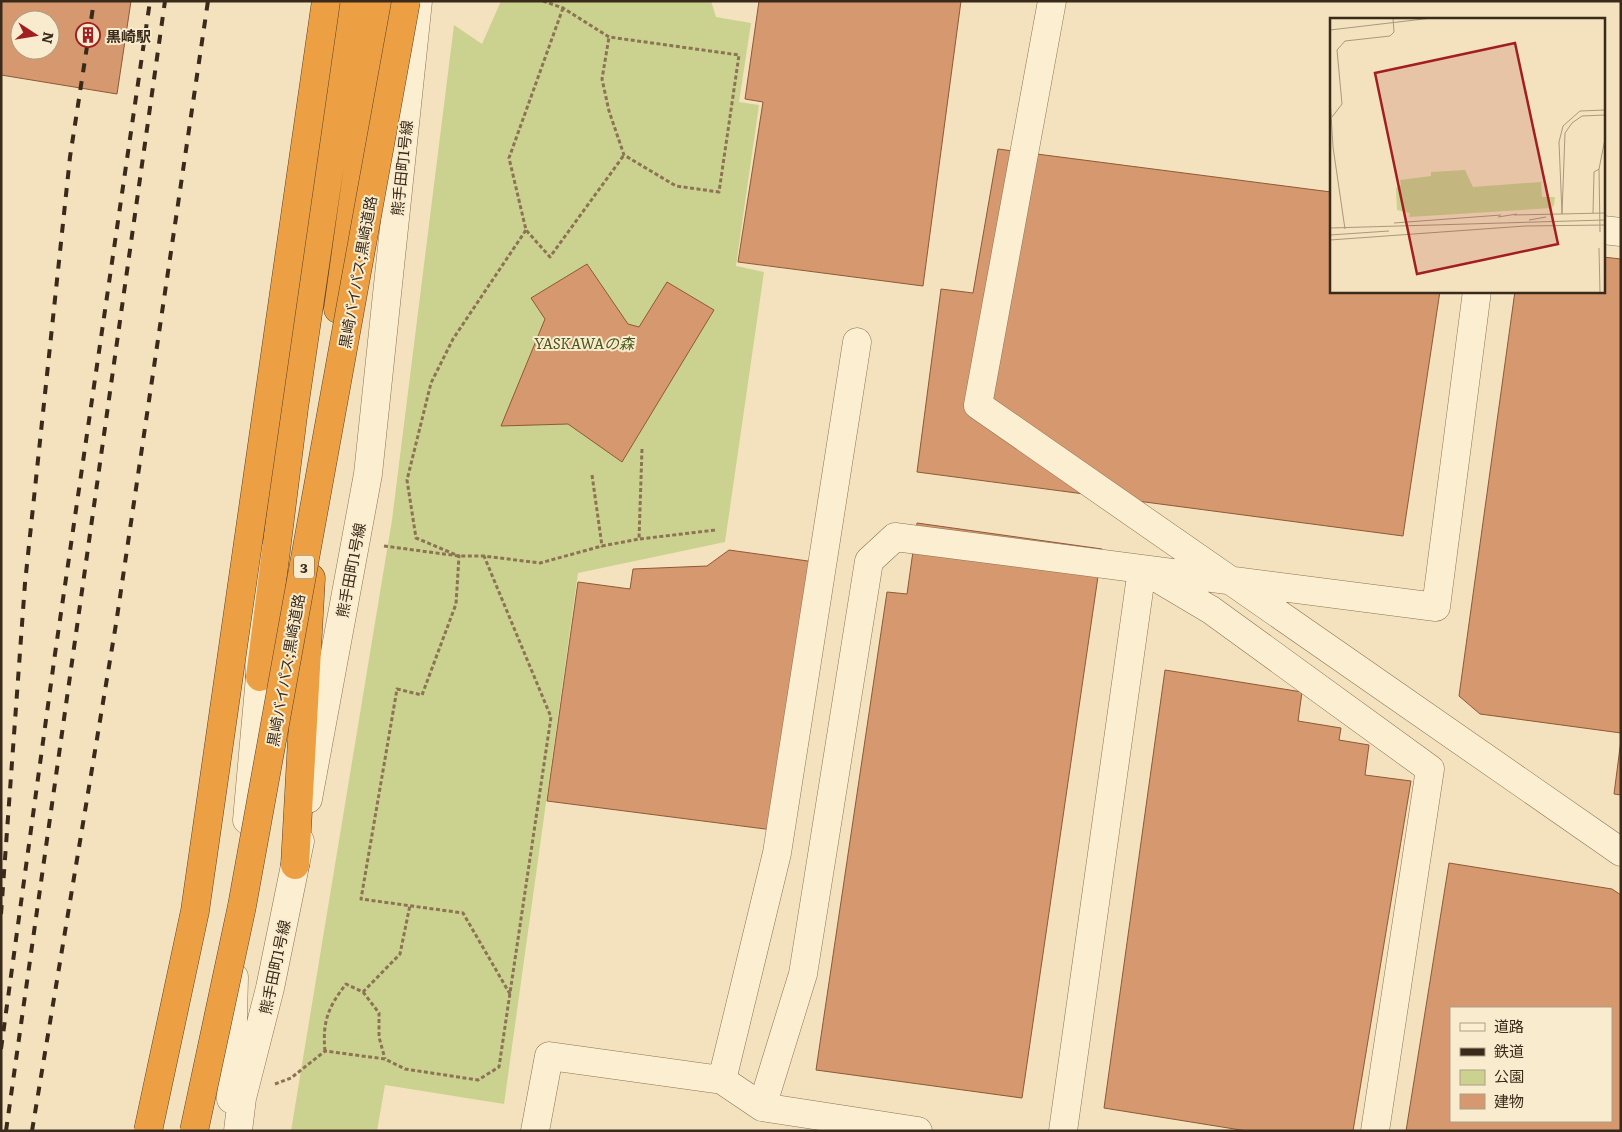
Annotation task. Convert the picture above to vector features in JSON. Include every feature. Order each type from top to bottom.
[{"type":"highway","points":[[148,1131],[194,911],[326,1]]},
{"type":"highway","points":[[260,677],[294,408],[354,1]]},
{"type":"highway","points":[[295,865],[312,552],[326,397],[381,1]]},
{"type":"highway","name":"黒崎バイパス;黒崎道路","points":[[194,1131],[242,906],[406,1]]},
{"type":"street","name":"熊手田町1号線","points":[[230,1131],[234,986],[260,677],[252,548],[255,440],[283,251],[335,1]]},
{"type":"street","name":"熊手田町1号線","points":[[238,1131],[242,1098],[270,988],[295,865],[368,474],[418,1]]},
{"type":"street","points":[[1052,1],[978,406],[1621,852]]},
{"type":"street","points":[[1604,230],[1621,232]]},
{"type":"street","points":[[762,1107],[803,974],[869,561],[895,537],[1436,607],[1477,292]]},
{"type":"street","points":[[722,1080],[777,853],[857,342]]},
{"type":"street","points":[[1063,1131],[1142,569]]},
{"type":"street","points":[[1142,569],[1211,610],[1430,769],[1376,1131]]},
{"type":"street","points":[[535,1131],[549,1056],[722,1080],[762,1107],[918,1131]]},
{"type":"path","points":[[543,1],[563,8],[609,37],[738,55],[719,192],[676,186],[624,155],[609,111],[602,79],[609,37]]},
{"type":"path","points":[[563,8],[509,158],[526,230],[550,257],[624,155]]},
{"type":"path","points":[[459,556],[416,538],[407,480],[428,392],[435,374],[453,339],[526,230]]},
{"type":"path","points":[[639,539],[642,449]]},
{"type":"path","points":[[592,475],[602,546]]},
{"type":"path","points":[[381,545],[459,556],[484,556],[540,563],[602,546],[639,539],[716,530]]},
{"type":"path","points":[[459,556],[456,604],[422,694],[397,689],[361,899],[463,912],[510,994]]},
{"type":"path","points":[[242,1098],[291,1078],[325,1050],[385,1060],[405,1069],[478,1080],[499,1067],[551,717],[484,556]]},
{"type":"path","points":[[363,992],[400,954],[410,905]]},
{"type":"path","points":[[325,1050],[324,1036],[330,1005],[346,984],[363,992],[379,1013],[379,1037],[385,1060]]},
{"type":"green space","name":"YASKAWAの森","points":[[501,1],[711,1],[716,17],[751,23],[739,102],[759,105],[736,266],[764,272],[725,542],[578,573],[504,1104],[385,1085],[377,1131],[291,1131],[392,520],[454,25],[482,44]]},
{"type":"building","name":"黒崎駅","points":[[1,1],[131,1],[117,94],[1,75]]},
{"type":"building","points":[[759,1],[961,1],[923,286],[738,262],[763,102],[745,99]]},
{"type":"building","points":[[998,149],[1330,192],[1330,292],[1440,292],[1403,536],[917,472],[941,289],[973,293]]},
{"type":"building","points":[[1604,257],[1621,259],[1621,733],[1480,714],[1459,696],[1515,292],[1604,292]]},
{"type":"building","points":[[587,264],[628,324],[639,327],[667,282],[714,310],[622,462],[568,424],[501,426],[545,319],[531,298]]},
{"type":"building","points":[[917,523],[1102,549],[1022,1098],[816,1070],[887,592],[907,594]]},
{"type":"building","points":[[729,550],[815,562],[773,830],[547,801],[578,582],[630,589],[633,569],[707,566]]},
{"type":"building","points":[[1165,670],[1302,692],[1298,721],[1341,728],[1339,740],[1369,745],[1365,775],[1411,781],[1353,1131],[1247,1131],[1104,1108]]},
{"type":"building","points":[[1621,740],[1621,795],[1614,794]]},
{"type":"building","points":[[1449,863],[1612,889],[1621,895],[1621,1131],[1406,1131]]},
{"type":"railway","points":[[1,914],[25,583],[70,157],[94,1]]},
{"type":"railway","points":[[1,1049],[55,654],[150,1]]},
{"type":"railway","points":[[6,1131],[165,1]]},
{"type":"railway","points":[[32,1131],[116,624],[208,1]]},
{"type":"place","name":"黒崎駅","points":[[88,35]]}]
